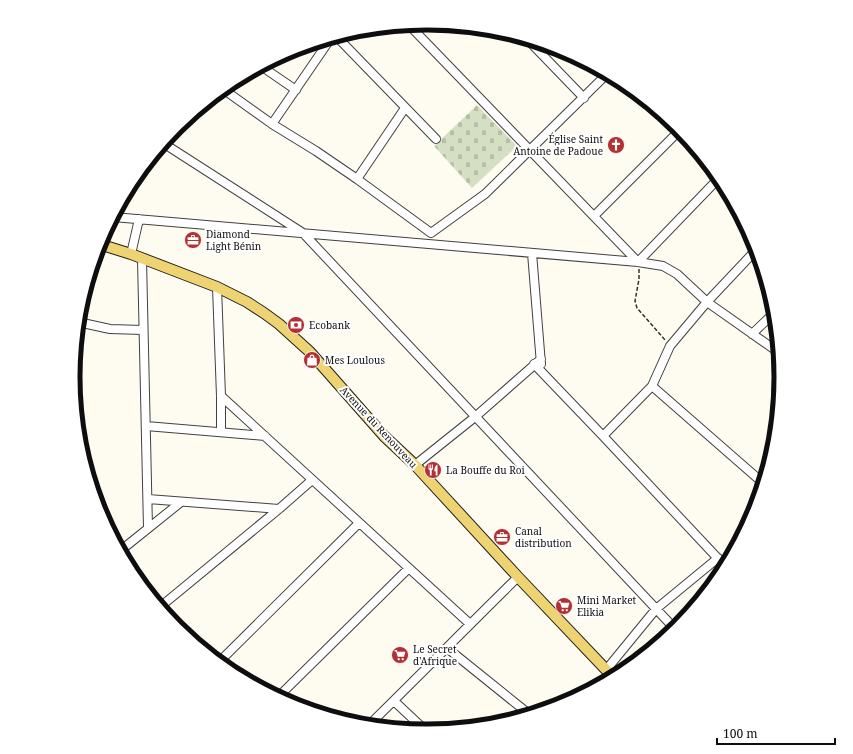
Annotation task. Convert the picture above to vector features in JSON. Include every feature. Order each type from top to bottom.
[{"type":"main road","name":"Avenue du Renouveau","points":[[105,246],[131,254],[217,287],[264,312],[294,336],[384,436],[415,465],[609,673]]},
{"type":"street","points":[[414,31],[638,262]]},
{"type":"street","points":[[341,41],[436,139]]},
{"type":"street","points":[[272,124],[326,45]]},
{"type":"street","points":[[534,47],[584,98]]},
{"type":"street","points":[[266,69],[296,90]]},
{"type":"street","points":[[229,92],[272,124],[357,178],[431,233],[485,194],[603,78]]},
{"type":"street","points":[[357,178],[405,108]]},
{"type":"street","points":[[594,216],[675,135]]},
{"type":"street","points":[[168,146],[302,233],[670,624]]},
{"type":"street","points":[[638,262],[714,183]]},
{"type":"street","points":[[118,217],[638,262],[663,266],[677,274],[707,302],[772,348]]},
{"type":"street","points":[[131,254],[139,219]]},
{"type":"street","points":[[532,253],[537,361],[542,373],[721,561]]},
{"type":"street","points":[[603,436],[652,386],[670,346],[707,302],[751,255]]},
{"type":"street","points":[[142,259],[148,528]]},
{"type":"street","points":[[217,287],[221,432]]},
{"type":"street","points":[[752,334],[769,318]]},
{"type":"street","points":[[84,323],[110,329],[143,330]]},
{"type":"street","points":[[415,465],[475,417],[537,361]]},
{"type":"street","points":[[652,386],[758,478]]},
{"type":"street","points":[[221,396],[470,624]]},
{"type":"street","points":[[146,426],[264,436]]},
{"type":"street","points":[[164,604],[312,480]]},
{"type":"street","points":[[148,499],[279,509]]},
{"type":"street","points":[[125,547],[181,502]]},
{"type":"street","points":[[223,658],[359,523]]},
{"type":"street","points":[[610,672],[656,609],[718,558]]},
{"type":"street","points":[[283,693],[409,568]]},
{"type":"street","points":[[374,720],[518,577]]},
{"type":"street","points":[[447,648],[524,710]]},
{"type":"street","points":[[394,701],[418,724]]},
{"type":"path","points":[[638,262],[640,279],[634,302],[670,346]]},
{"type":"green space","points":[[477,105],[517,146],[472,188],[434,146]]},
{"type":"place","name":"Église Saint Antoine de Padoue","points":[[616,145]]},
{"type":"place","name":"Diamond Light Bénin","points":[[193,240]]},
{"type":"place","name":"Ecobank","points":[[296,325]]},
{"type":"place","name":"Mes Loulous","points":[[312,360]]},
{"type":"place","name":"La Bouffe du Roi","points":[[433,470]]},
{"type":"place","name":"Canal distribution","points":[[502,537]]},
{"type":"place","name":"Mini Market Elikia","points":[[564,606]]},
{"type":"place","name":"Le Secret d'Afrique","points":[[400,655]]}]
